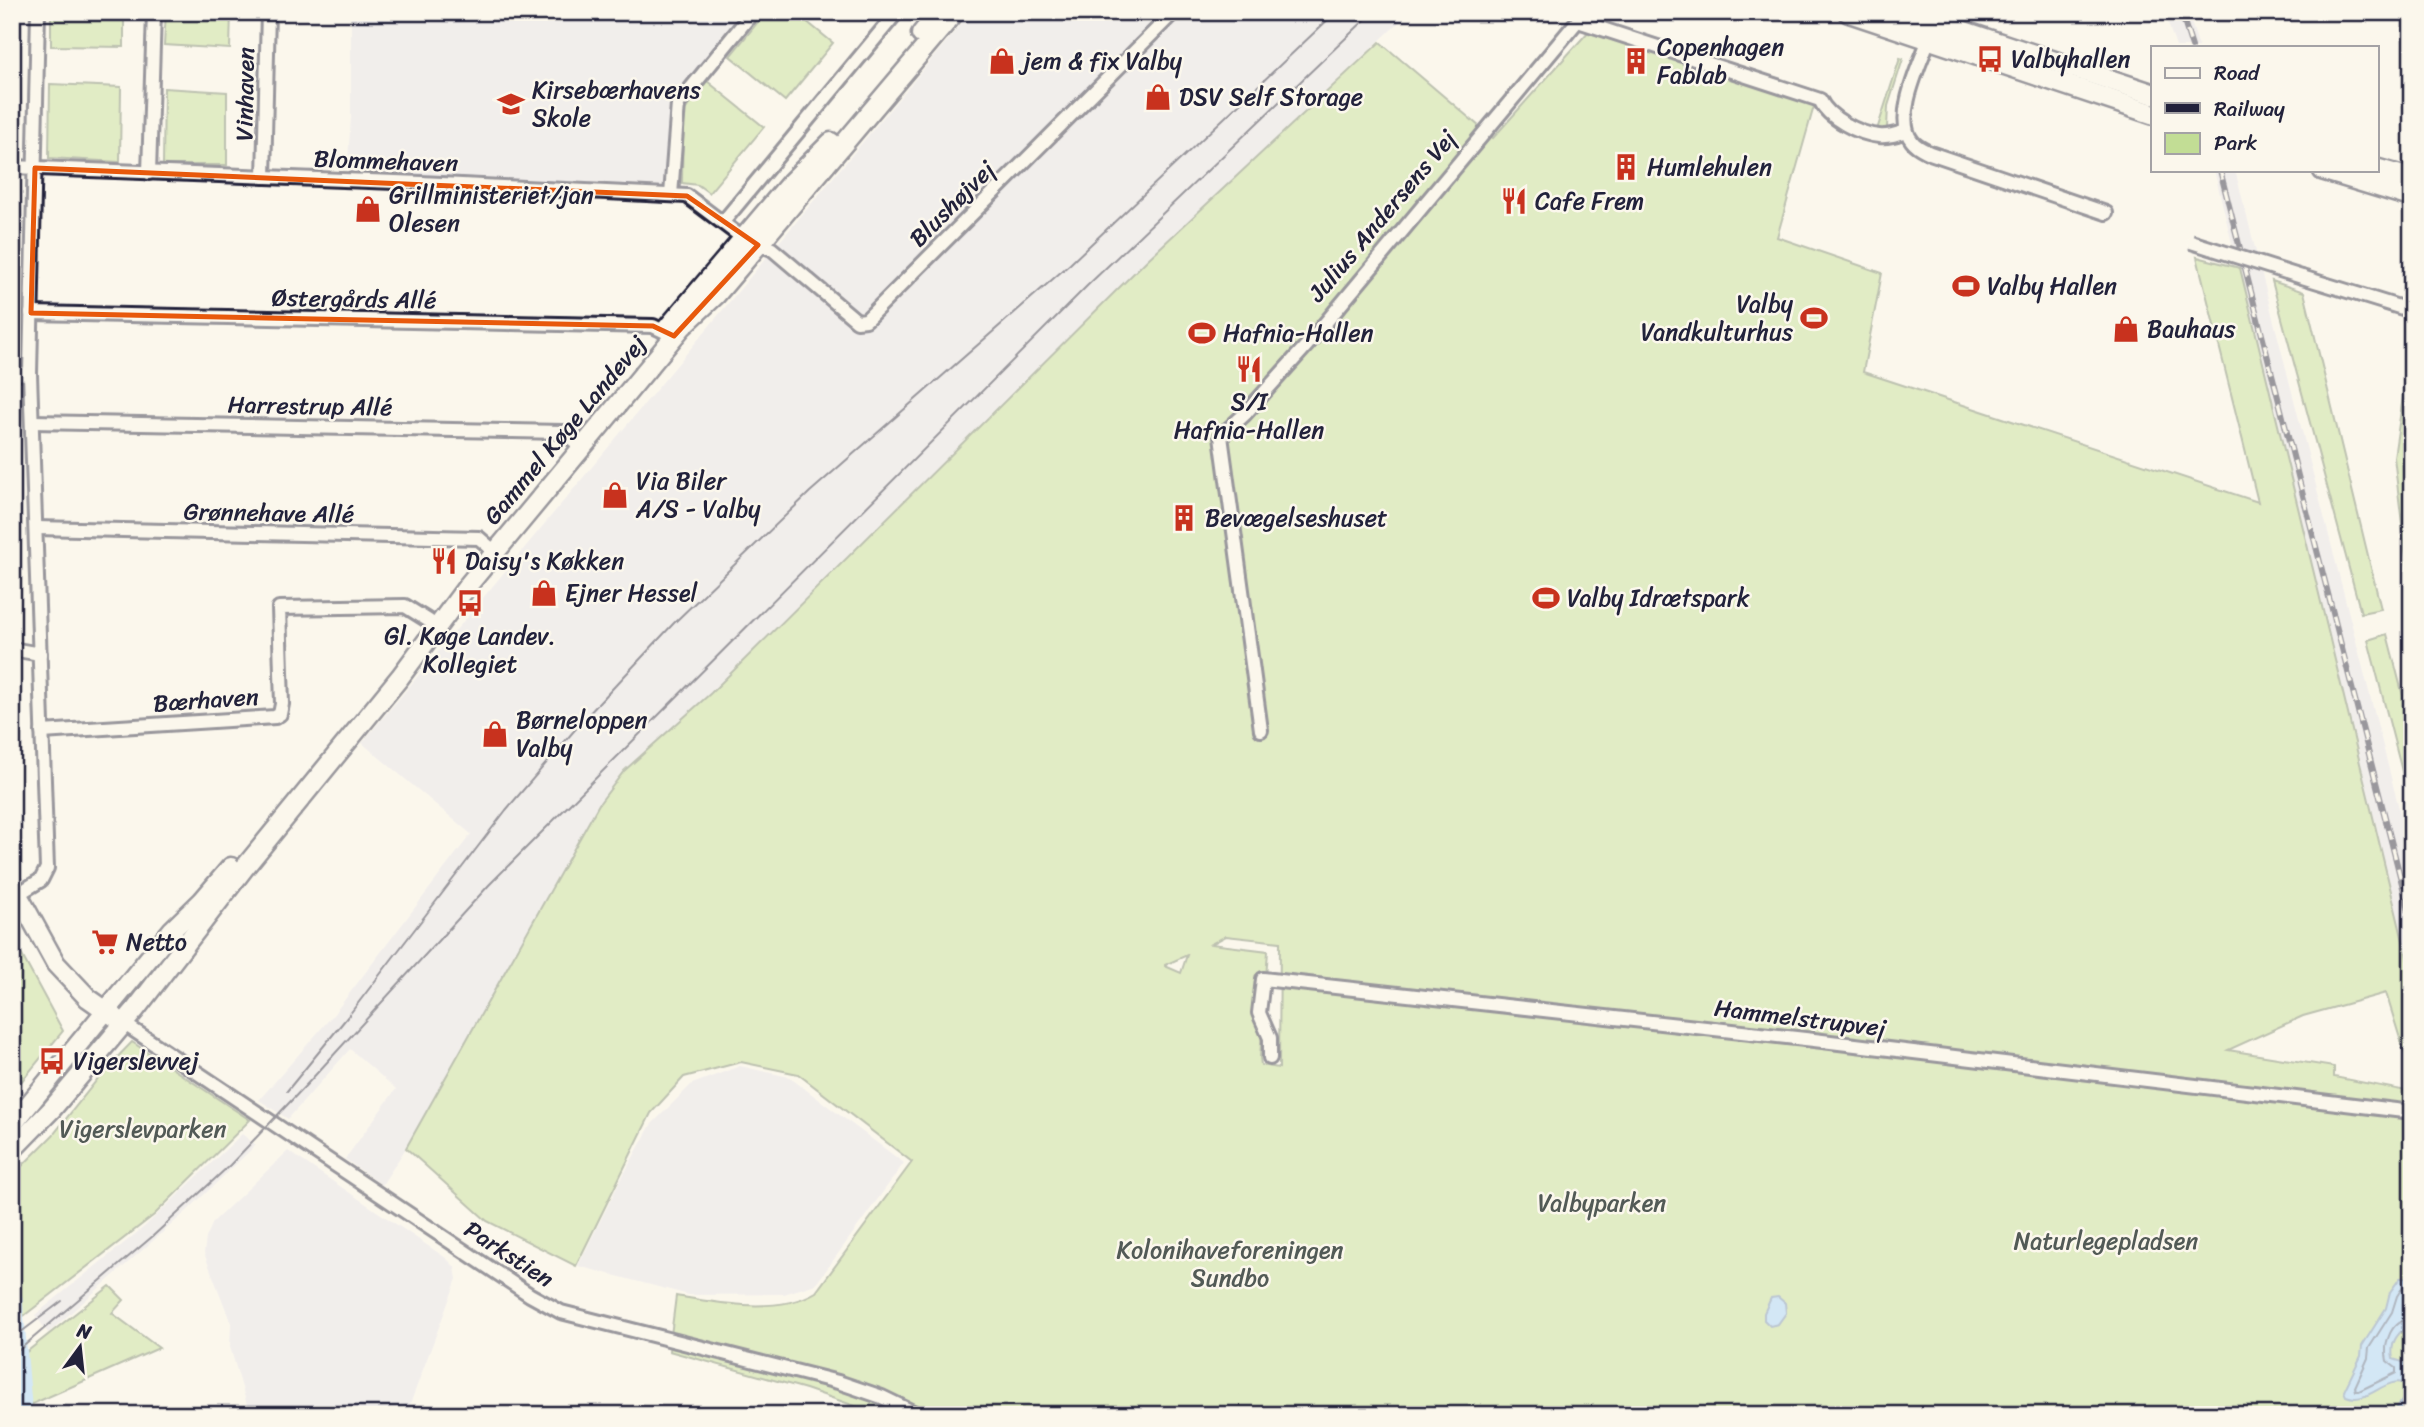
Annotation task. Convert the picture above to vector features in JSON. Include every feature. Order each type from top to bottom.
[{"type":"main road","name":"Gammel Køge Landevej","points":[[751,242],[791,182],[823,151],[939,12]]},
{"type":"main road","name":"Gammel Køge Landevej","points":[[12,1125],[172,930],[228,871],[410,648],[429,621],[492,549],[669,333],[955,12]]},
{"type":"main road","points":[[1848,12],[1933,24],[2151,93]]},
{"type":"main road","points":[[1906,12],[2151,113]]},
{"type":"main road","points":[[2378,169],[2412,178]]},
{"type":"main road","points":[[2330,172],[2412,197]]},
{"type":"main road","name":"Gammel Køge Landevej","points":[[12,1150],[52,1109],[135,1010],[245,867],[400,677],[492,549]]},
{"type":"main road","points":[[15,889],[56,964],[88,998],[123,1023]]},
{"type":"street","points":[[15,889],[41,880],[47,868],[30,374],[38,12]]},
{"type":"street","points":[[149,173],[154,12]]},
{"type":"street","name":"Vinhaven","points":[[264,177],[268,12]]},
{"type":"street","points":[[671,195],[678,104],[753,12]]},
{"type":"street","points":[[723,222],[897,12]]},
{"type":"street","name":"Blushøjvej","points":[[751,242],[772,249],[857,321],[866,320],[1174,12]]},
{"type":"street","name":"Julius Andersens Vej","points":[[1261,730],[1221,436],[1245,414],[1307,345],[1581,17],[1820,100],[1824,109],[1861,132],[1888,136],[1906,131]]},
{"type":"street","points":[[1933,24],[1906,106],[1906,131],[1912,141],[1930,153],[2106,213]]},
{"type":"street","name":"Blommehaven","points":[[12,167],[671,195],[693,199],[751,242]]},
{"type":"street","points":[[2191,242],[2412,311]]},
{"type":"street","name":"Østergårds Allé","points":[[31,313],[653,326],[669,333]]},
{"type":"street","points":[[12,373],[30,374]]},
{"type":"street","name":"Harrestrup Allé","points":[[32,422],[563,432],[578,443]]},
{"type":"street","name":"Grønnehave Allé","points":[[36,528],[479,538],[492,549]]},
{"type":"street","name":"Bærhaven","points":[[42,732],[275,717],[280,714],[282,704],[279,608],[405,606],[429,621]]},
{"type":"street","points":[[12,649],[40,654]]},
{"type":"street","name":"Hammelstrupvej","points":[[1270,1058],[1270,1038],[1259,1013],[1263,979],[1787,1037],[2412,1112]]},
{"type":"street","name":"Parkstien","points":[[123,1023],[530,1295],[561,1312],[838,1382],[882,1397],[919,1415]]},
{"type":"highlighted area","points":[[35,168],[687,196],[758,245],[674,336],[653,326],[31,313]]},
{"type":"shaded area","name":"Kirsebærhavens Skole","points":[[351,12],[745,12],[674,97],[669,112],[667,186],[347,173],[351,117]]},
{"type":"shaded area","points":[[971,12],[1410,12],[1147,260],[711,693],[624,771],[599,804],[406,1148],[382,1185],[345,1159],[396,1089],[350,1049],[288,1119],[259,1100],[333,1015],[471,834],[362,743]]},
{"type":"shaded area","points":[[2164,12],[2188,12],[2199,46],[2176,46]]},
{"type":"shaded area","points":[[2214,172],[2236,172],[2412,859],[2412,978]]},
{"type":"shaded area","points":[[740,1066],[789,1077],[904,1163],[816,1284],[784,1294],[689,1295],[578,1266],[651,1125],[692,1084]]},
{"type":"shaded area","points":[[242,1134],[256,1145],[187,1211],[48,1333],[35,1315],[144,1227]]},
{"type":"shaded area","points":[[288,1151],[446,1258],[455,1267],[457,1279],[406,1415],[250,1415],[230,1347],[231,1323],[204,1253],[206,1238],[213,1222]]},
{"type":"green space","points":[[51,12],[124,12],[124,47],[51,46]]},
{"type":"green space","points":[[166,12],[231,12],[230,49],[164,45]]},
{"type":"green space","points":[[766,12],[795,12],[833,43],[785,101],[730,56]]},
{"type":"green space","name":"Valby Idrætspark","points":[[1598,21],[1818,92],[1777,237],[1882,273],[1863,372],[2258,502],[2197,257],[2240,268],[2412,978],[2412,1066],[2406,1058],[2386,993],[2303,1016],[2228,1050],[2334,1067],[2334,1077],[2412,1092],[2412,1415],[881,1415],[806,1389],[669,1351],[676,1296],[728,1304],[766,1305],[801,1299],[816,1292],[912,1162],[798,1074],[741,1062],[684,1077],[651,1113],[576,1266],[487,1221],[406,1148],[599,804],[624,771],[711,693],[1147,260],[1380,42],[1493,138]],"holes":[[[1226,936],[1280,942],[1279,1068],[1261,1065],[1260,1057],[1268,951],[1211,944]],[[1187,955],[1181,973],[1165,966],[1165,965]]]},
{"type":"green space","points":[[1900,58],[1903,59],[1888,106],[1887,128],[1877,130]]},
{"type":"green space","points":[[707,81],[764,127],[709,193],[698,185],[682,183],[683,113]]},
{"type":"green space","points":[[50,84],[121,87],[120,162],[49,158]]},
{"type":"green space","points":[[164,88],[227,92],[227,165],[163,165]]},
{"type":"green space","points":[[2272,281],[2304,292],[2381,609],[2361,613]]},
{"type":"green space","points":[[2404,390],[2412,392],[2412,608],[2394,457]]},
{"type":"green space","points":[[2387,634],[2412,731],[2412,810],[2368,640]]},
{"type":"green space","name":"Vigerslevparken","points":[[12,937],[63,1031],[12,1093]]},
{"type":"green space","name":"Vigerslevparken","points":[[132,1042],[250,1120],[154,1215],[12,1325],[12,1176],[53,1135],[104,1071]]},
{"type":"green space","points":[[110,1286],[124,1300],[112,1313],[159,1348],[30,1405],[24,1354]]},
{"type":"water","points":[[2412,1277],[2412,1325],[2400,1332],[2392,1348],[2393,1359],[2412,1365],[2412,1415],[2402,1415],[2397,1407],[2411,1389],[2409,1385],[2392,1383],[2355,1398],[2346,1396],[2344,1391],[2361,1356],[2362,1346],[2386,1308],[2390,1292],[2400,1278]]},
{"type":"water","points":[[1778,1297],[1785,1303],[1786,1313],[1778,1324],[1770,1326],[1764,1320],[1764,1313],[1771,1298]]},
{"type":"waterway","points":[[12,1299],[22,1415]]},
{"type":"tram line","points":[[287,1091],[349,1015],[506,810],[585,718],[674,623],[810,492],[1070,264],[1336,12]]},
{"type":"tram line","points":[[12,1356],[153,1236],[230,1165],[489,885],[1088,285],[1373,12]]},
{"type":"tram line","points":[[12,1339],[62,1301]]},
{"type":"railway","points":[[2181,12],[2192,46]]},
{"type":"railway","points":[[2221,172],[2412,923]]},
{"type":"place","name":"Valbyhallen","points":[[1990,59]]},
{"type":"place","name":"jem & fix Valby","points":[[1002,61]]},
{"type":"place","name":"Copenhagen Fablab","points":[[1636,61]]},
{"type":"place","name":"DSV Self Storage","points":[[1158,97]]},
{"type":"place","name":"Kirsebærhavens Skole","points":[[511,104]]},
{"type":"place","name":"Humlehulen","points":[[1626,167]]},
{"type":"place","name":"Cafe Frem","points":[[1514,201]]},
{"type":"place","name":"Grillministeriet/jan Olesen","points":[[368,209]]},
{"type":"place","name":"Valby Hallen","points":[[1966,286]]},
{"type":"place","name":"Valby Vandkulturhus","points":[[1814,318]]},
{"type":"place","name":"Bauhaus","points":[[2126,329]]},
{"type":"place","name":"Hafnia-Hallen","points":[[1202,333]]},
{"type":"place","name":"S/I Hafnia-Hallen","points":[[1249,369]]},
{"type":"place","name":"Via Biler A/S - Valby","points":[[615,495]]},
{"type":"place","name":"Bevægelseshuset","points":[[1184,518]]},
{"type":"place","name":"Daisy's Køkken","points":[[444,561]]},
{"type":"place","name":"Ejner Hessel","points":[[544,593]]},
{"type":"place","name":"Valby Idrætspark","points":[[1546,598]]},
{"type":"place","name":"Gl. Køge Landev. Kollegiet","points":[[470,603]]},
{"type":"place","name":"Børneloppen Valby","points":[[495,734]]},
{"type":"place","name":"Netto","points":[[105,942]]},
{"type":"place","name":"Vigerslevvej","points":[[52,1061]]},
{"type":"park label","name":"Valbyparken","points":[[1602,1203]]},
{"type":"park label","name":"Naturlegepladsen","points":[[2106,1241]]},
{"type":"park label","name":"Kolonihaveforeningen Sundbo","points":[[1230,1264]]}]
